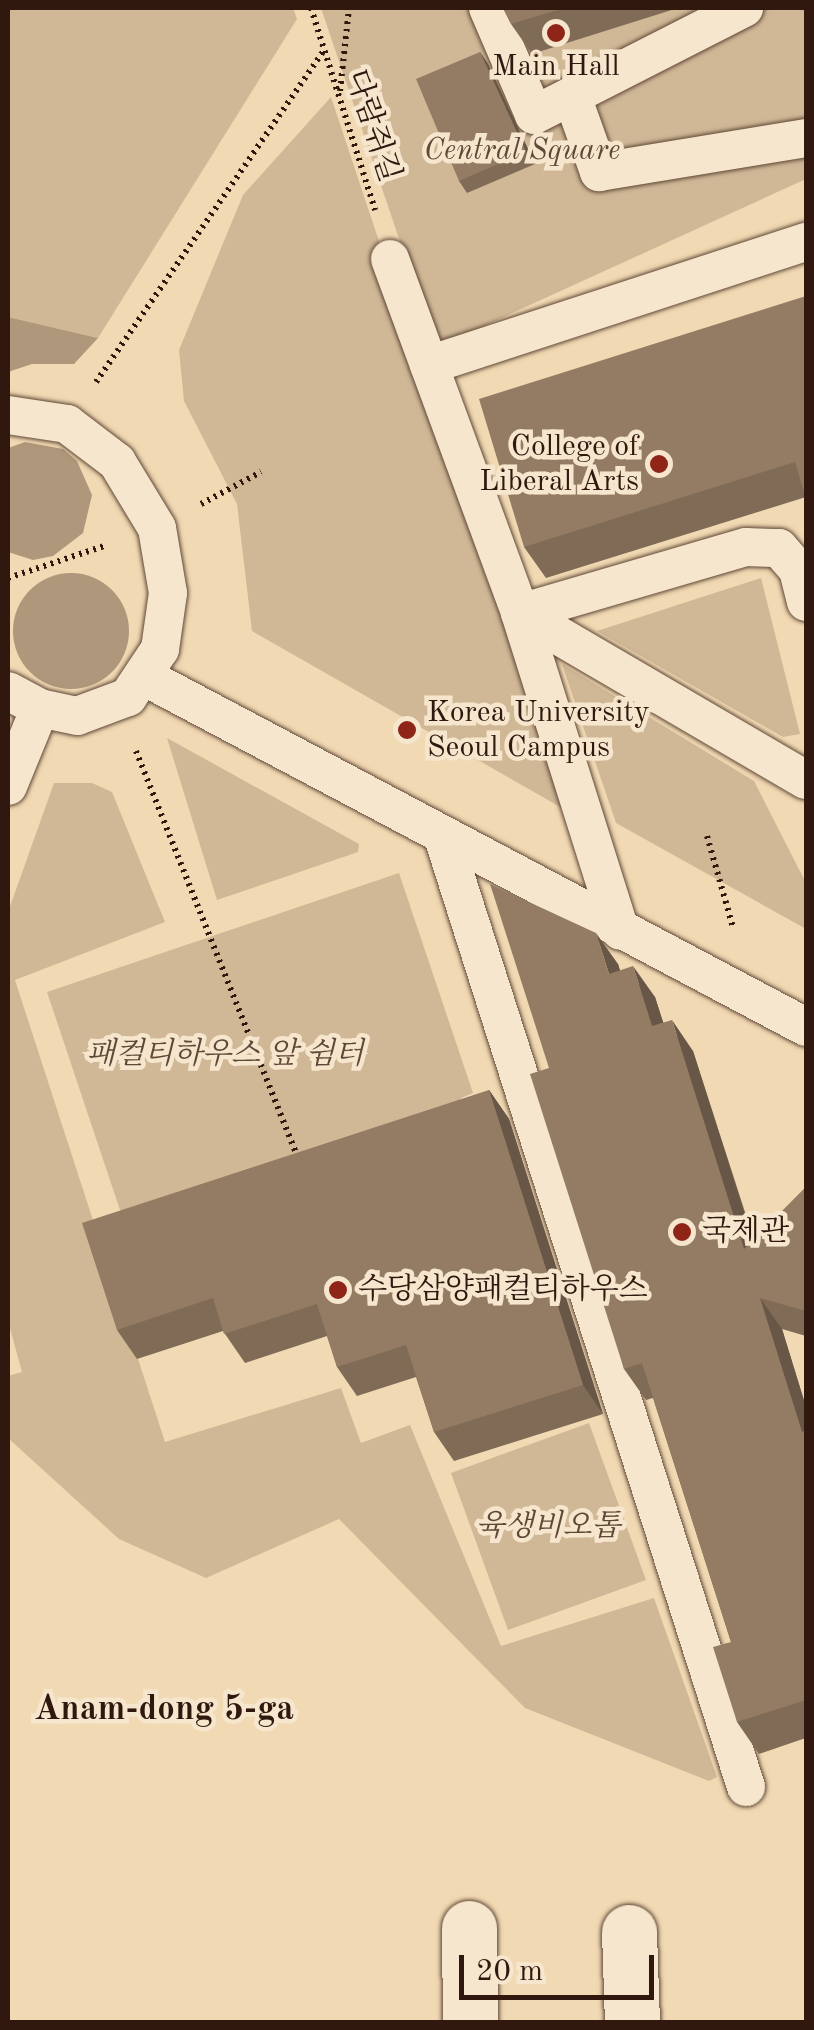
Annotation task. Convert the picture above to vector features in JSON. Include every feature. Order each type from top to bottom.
[{"type":"street","points":[[470,1928],[470,2022]]},
{"type":"street","points":[[628,1932],[632,2022]]},
{"type":"lane","points":[[488,8],[534,115],[740,8]]},
{"type":"lane","points":[[572,96],[600,172],[806,138]]},
{"type":"lane","points":[[429,366],[806,242]]},
{"type":"lane","points":[[390,259],[520,613],[620,931]]},
{"type":"lane","points":[[8,415],[66,424],[117,462],[157,528],[168,593],[160,649],[146,677],[117,704],[76,716],[24,700],[8,786]]},
{"type":"lane","points":[[520,613],[746,547],[779,548],[798,570],[806,602]]},
{"type":"lane","points":[[520,613],[806,780]]},
{"type":"lane","points":[[146,677],[444,840],[806,1028]]},
{"type":"lane","points":[[444,840],[746,1787]]},
{"type":"path","name":"다람쥐길","points":[[311,8],[390,259]]},
{"type":"path","points":[[340,96],[350,8]]},
{"type":"path","points":[[66,424],[324,50]]},
{"type":"path","points":[[8,578],[157,528],[261,472]]},
{"type":"path","points":[[117,704],[301,1166]]},
{"type":"path","points":[[708,836],[751,997]]},
{"type":"green space","points":[[8,8],[293,8],[297,19],[98,338],[8,317]]},
{"type":"green space","name":"Central Square","points":[[321,8],[806,8],[806,179],[436,348]]},
{"type":"green space","points":[[331,97],[569,812],[252,631],[237,504],[184,401],[179,350],[243,195]]},
{"type":"green space","points":[[761,578],[800,734],[783,737],[597,631]]},
{"type":"green space","points":[[562,664],[754,781],[806,883],[806,929],[616,823]]},
{"type":"green space","points":[[167,738],[359,844],[358,852],[217,900]]},
{"type":"green space","points":[[54,783],[92,783],[112,792],[165,922],[15,980],[165,1442],[341,1388],[361,1443],[410,1425],[501,1646],[654,1598],[717,1777],[709,1781],[525,1708],[339,1519],[206,1578],[119,1539],[8,1438],[8,1376],[22,1372],[8,1321],[8,912]]},
{"type":"green space","name":"패컬티하우스 앞 쉼터","points":[[399,873],[473,1093],[461,1098],[491,1184],[121,1213],[47,992]]},
{"type":"green space","name":"육생비오톱","points":[[589,1423],[646,1580],[508,1630],[451,1473]]},
{"type":"shaded area","points":[[8,317],[98,338],[74,364],[32,364],[8,372]]},
{"type":"shaded area","points":[[25,442],[63,449],[77,461],[92,495],[83,533],[53,556],[33,560],[8,552],[8,448]]},
{"type":"shaded area","points":[[71,573],[93,577],[112,590],[125,609],[129,631],[125,653],[112,672],[93,685],[71,689],[49,685],[30,672],[17,653],[13,631],[17,609],[30,590],[49,577]]},
{"type":"building","points":[[503,8],[564,8],[511,24]]},
{"type":"building","points":[[480,52],[526,152],[459,181],[416,79]]},
{"type":"building","name":"College of Liberal Arts","points":[[806,296],[806,499],[795,462],[524,547],[479,399]]},
{"type":"building","name":"국제관","points":[[490,884],[596,933],[609,974],[633,966],[652,1026],[672,1020],[744,1249],[806,1187],[806,1311],[760,1298],[802,1432],[806,1430],[806,1700],[737,1722],[713,1647],[731,1642],[642,1363],[624,1369],[530,1074],[549,1068]]},
{"type":"building","name":"수당삼양패컬티하우스","points":[[489,1090],[583,1385],[434,1432],[406,1345],[337,1367],[317,1304],[224,1334],[213,1298],[117,1330],[82,1223]]},
{"type":"place","name":"Main Hall","points":[[556,33]]},
{"type":"place","name":"College of Liberal Arts","points":[[659,464]]},
{"type":"place","name":"Korea University Seoul Campus","points":[[407,730]]},
{"type":"place","name":"국제관","points":[[682,1232]]},
{"type":"place","name":"수당삼양패컬티하우스","points":[[338,1290]]},
{"type":"district","name":"Anam-dong 5-ga","points":[[164,1710]]}]
